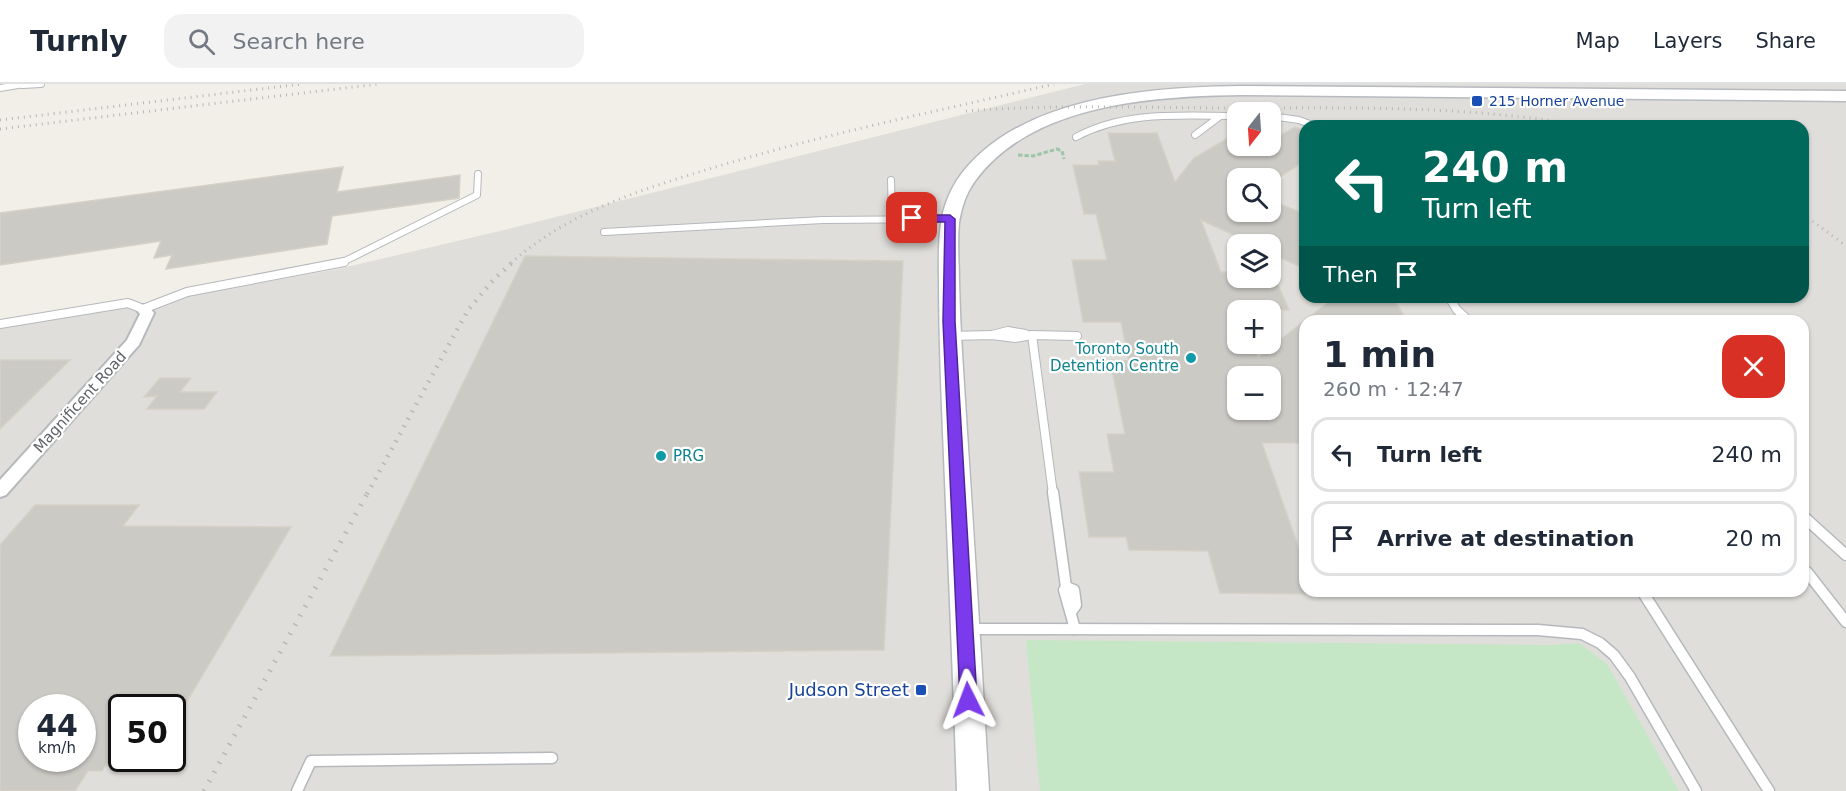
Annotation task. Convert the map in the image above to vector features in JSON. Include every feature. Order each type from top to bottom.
[{"type":"main road","points":[[973,791],[950,336],[950,219],[956,200],[972,172],[987,157],[1025,131],[1062,115],[1112,101],[1200,88],[1846,96]]},
{"type":"street","name":"Magnificent Road","points":[[0,491],[135,342],[147,313],[143,309]]},
{"type":"lane","points":[[0,88],[41,84]]},
{"type":"lane","points":[[1195,135],[1220,116]]},
{"type":"lane","points":[[1076,137],[1110,123],[1145,117],[1227,116]]},
{"type":"lane","points":[[1281,118],[1299,120]]},
{"type":"lane","points":[[0,324],[128,303],[143,309],[187,292],[339,264],[477,195],[478,174]]},
{"type":"lane","points":[[891,180],[892,218]]},
{"type":"lane","points":[[604,232],[823,220],[950,219]]},
{"type":"lane","points":[[1453,303],[1462,315]]},
{"type":"lane","points":[[950,336],[992,335],[1015,338],[1030,335],[1077,336]]},
{"type":"lane","points":[[1030,335],[1066,587],[1064,590],[1066,607],[1071,612],[1075,629]]},
{"type":"lane","points":[[1809,523],[1846,555]]},
{"type":"lane","points":[[1809,575],[1846,622]]},
{"type":"lane","points":[[1646,597],[1769,791]]},
{"type":"lane","points":[[965,629],[1538,630],[1582,634],[1600,643],[1614,655],[1630,677],[1696,791]]},
{"type":"lane","points":[[297,791],[311,761],[552,758]]},
{"type":"path","points":[[1018,155],[1033,156],[1057,149],[1062,151],[1064,159]]},
{"type":"shaded area","points":[[1085,84],[1846,84],[1846,791],[0,791],[0,329],[338,269],[504,230]]},
{"type":"green space","points":[[1026,640],[1552,645],[1579,643],[1607,664],[1679,791],[1040,791]]},
{"type":"building","name":"Toronto South Detention Centre","points":[[1295,127],[1299,129],[1299,165],[1281,176],[1281,168],[1227,168],[1227,222],[1281,222],[1281,204],[1299,212],[1299,266],[1281,258],[1281,234],[1231,234],[1201,220],[1221,272],[1227,272],[1227,288],[1279,288],[1289,310],[1281,310],[1281,300],[1227,300],[1227,354],[1257,354],[1258,357],[1262,354],[1281,354],[1281,339],[1299,325],[1299,443],[1262,443],[1299,549],[1299,594],[1220,593],[1208,551],[1129,550],[1126,537],[1089,537],[1079,472],[1114,472],[1107,434],[1125,434],[1110,360],[1129,361],[1121,322],[1083,322],[1072,260],[1107,260],[1096,214],[1084,214],[1073,165],[1099,165],[1098,161],[1115,161],[1108,133],[1157,133],[1175,182],[1194,158],[1227,138],[1227,156],[1281,156],[1281,135]]},
{"type":"building","points":[[343,167],[337,192],[460,175],[459,198],[332,216],[327,244],[166,269],[172,255],[154,258],[161,241],[0,265],[0,213]]},
{"type":"building","name":"PRG","points":[[525,256],[903,261],[884,650],[330,656]]},
{"type":"building","name":"Toronto South Detention Centre","points":[[1327,303],[1396,303],[1404,315],[1312,315]]},
{"type":"building","points":[[0,360],[70,360],[0,429]]},
{"type":"building","points":[[160,378],[191,378],[180,392],[217,392],[204,409],[147,409],[157,396],[144,397]]},
{"type":"building","points":[[35,505],[139,505],[123,526],[291,527],[186,703],[186,694],[108,694],[108,762],[102,771],[96,771],[96,694],[18,694],[18,772],[87,772],[75,791],[0,791],[0,545]]},
{"type":"railway","points":[[0,120],[302,84]]},
{"type":"railway","points":[[0,129],[378,84]]},
{"type":"railway","points":[[511,263],[534,245],[583,215],[664,183],[802,143],[1054,84]]},
{"type":"railway","points":[[966,111],[1066,107],[1409,109],[1496,114],[1546,120]]},
{"type":"railway","points":[[1809,218],[1846,246]]},
{"type":"railway","points":[[367,494],[468,310],[494,279],[513,262]]},
{"type":"railway","points":[[204,791],[368,492]]},
{"type":"place","name":"215 Horner Avenue","points":[[1477,101]]},
{"type":"place","name":"Toronto South Detention Centre","points":[[1191,358]]},
{"type":"place","name":"PRG","points":[[661,456]]},
{"type":"place","name":"Judson Street","points":[[921,690]]},
{"type":"route","points":[[912,218],[950,219],[949,321],[968,700]]}]
